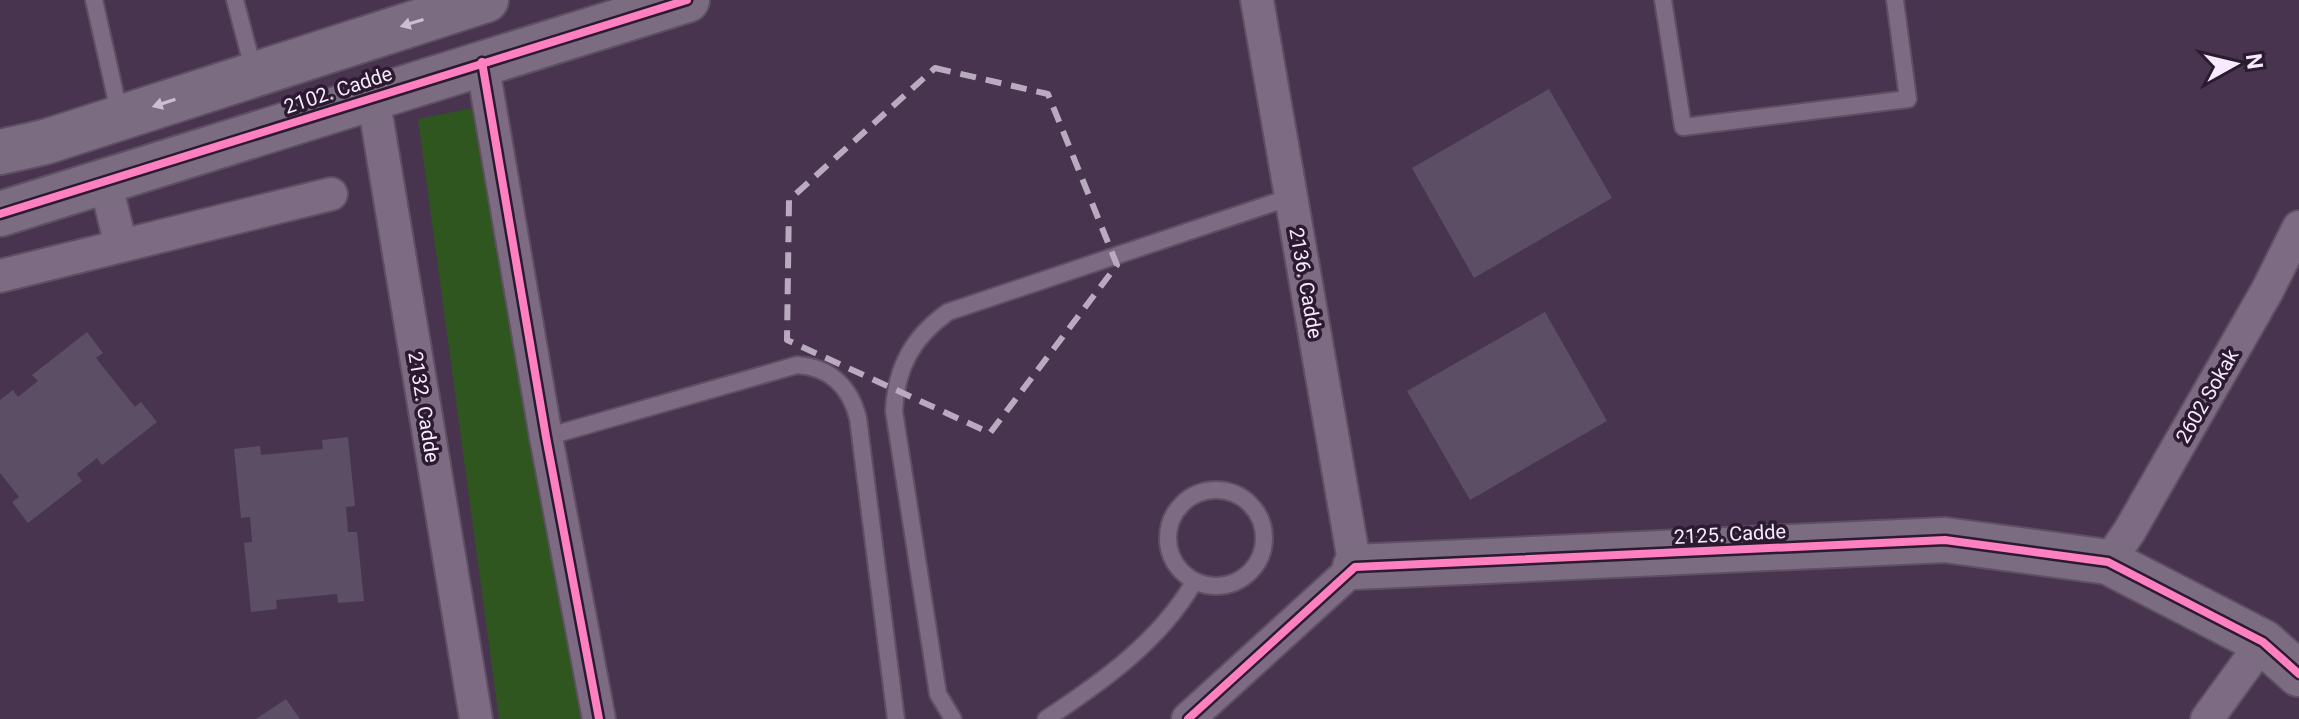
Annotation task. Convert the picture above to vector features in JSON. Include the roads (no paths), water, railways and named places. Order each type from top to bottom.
[{"type":"street","name":"2102. Cadde","points":[[0,152],[121,117],[486,0]]},
{"type":"street","name":"2102. Cadde","points":[[0,214],[687,0]]},
{"type":"street","name":"2136. Cadde","points":[[1257,0],[1355,567]]},
{"type":"street","points":[[482,62],[546,437],[599,719]]},
{"type":"street","name":"2132. Cadde","points":[[373,96],[476,719]]},
{"type":"street","points":[[105,181],[121,246]]},
{"type":"street","points":[[0,276],[331,194]]},
{"type":"street","name":"2602 Sokak","points":[[2108,562],[2129,532],[2244,331],[2299,227]]},
{"type":"street","name":"2125. Cadde","points":[[1355,567],[1945,540],[2108,562],[2263,642],[2299,674]]},
{"type":"street","points":[[1188,719],[1355,567]]},
{"type":"street","points":[[2207,719],[2263,642]]},
{"type":"lane","points":[[94,0],[121,117]]},
{"type":"lane","points":[[235,0],[254,73]]},
{"type":"lane","points":[[1663,0],[1683,127],[1908,99],[1895,0]]},
{"type":"lane","points":[[953,719],[938,694],[894,411],[895,390],[908,351],[919,335],[948,312],[1291,197]]},
{"type":"lane","points":[[546,437],[797,365],[820,369],[841,383],[858,418],[896,719]]},
{"type":"lane","points":[[1216,489],[1237,494],[1255,507],[1264,527],[1264,549],[1254,569],[1237,583],[1216,588],[1194,582],[1178,569],[1168,549],[1168,527],[1177,507],[1194,494],[1216,489]]},
{"type":"lane","points":[[1046,719],[1091,690],[1158,631],[1178,610],[1194,582]]}]
